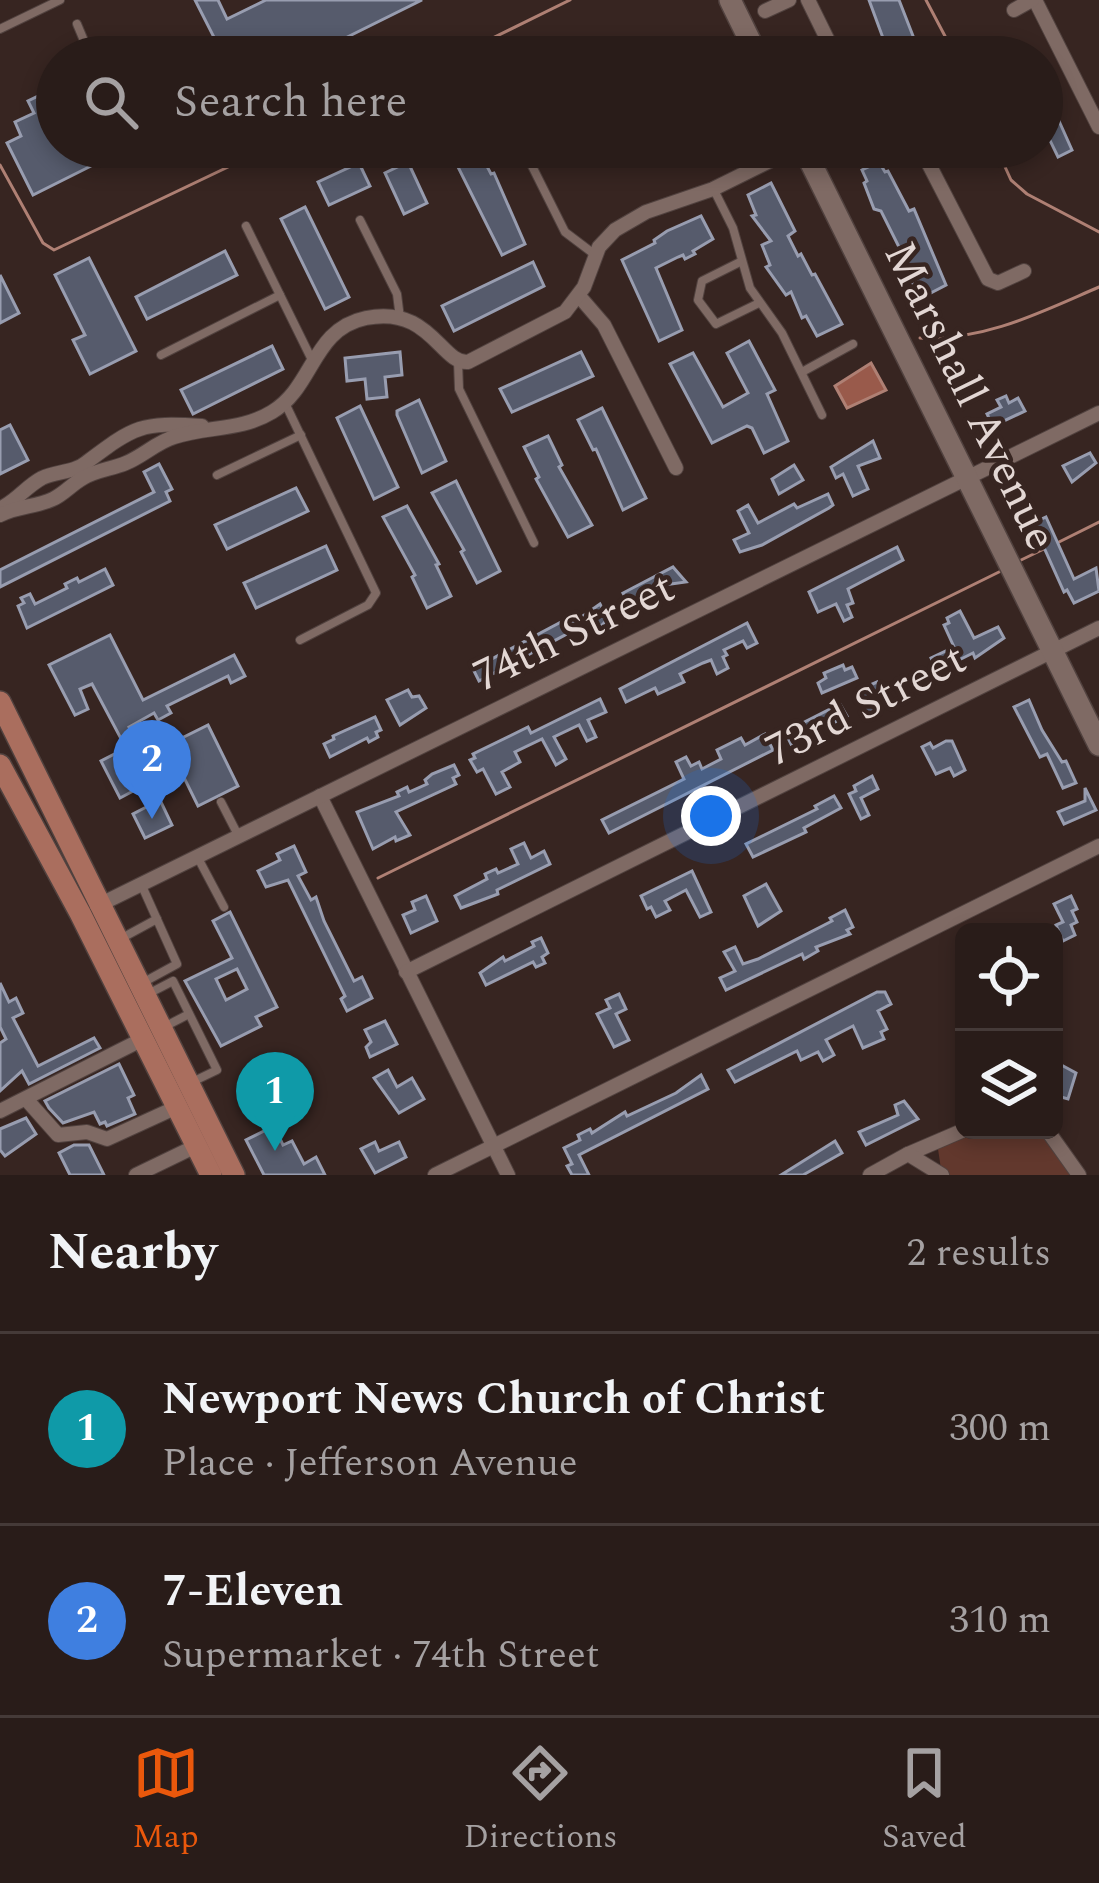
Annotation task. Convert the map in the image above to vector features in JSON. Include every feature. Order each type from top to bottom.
[{"type":"main road","points":[[0,702],[90,909],[152,1034],[189,1084],[234,1175]]},
{"type":"main road","points":[[0,765],[90,909],[118,940],[142,990],[177,1107],[211,1175]]},
{"type":"street","points":[[730,0],[748,36]]},
{"type":"street","points":[[765,11],[789,0]]},
{"type":"street","points":[[808,0],[826,36]]},
{"type":"street","points":[[1014,10],[1034,0],[1052,36]]},
{"type":"street","points":[[1063,57],[1099,127]]},
{"type":"street","points":[[0,511],[50,501],[86,476],[130,462],[178,435],[251,423],[286,403],[330,336],[354,321],[400,318],[428,330],[458,362],[468,362],[565,312],[579,296],[594,254],[608,235],[630,220],[756,168]]},
{"type":"street","name":"Marshall Avenue","points":[[811,168],[1099,745]]},
{"type":"street","points":[[931,168],[988,279],[998,283],[1024,271]]},
{"type":"street","points":[[579,296],[604,326],[676,468]]},
{"type":"street","name":"74th Street","points":[[90,909],[1099,413]]},
{"type":"street","points":[[0,511],[38,480],[78,468],[134,429],[162,423],[231,428]]},
{"type":"street","name":"73rd Street","points":[[406,973],[1099,628]]},
{"type":"street","points":[[320,796],[508,1175]]},
{"type":"street","points":[[435,1175],[1099,846]]},
{"type":"street","points":[[0,1111],[152,1034]]},
{"type":"street","points":[[26,1099],[58,1135],[87,1132],[107,1139],[177,1107]]},
{"type":"street","points":[[870,1175],[955,1134]]},
{"type":"street","points":[[1053,1139],[1079,1175]]},
{"type":"street","points":[[136,1175],[196,1146]]},
{"type":"street","points":[[908,1154],[942,1175]]},
{"type":"lane","points":[[0,29],[60,0]]},
{"type":"lane","points":[[77,24],[82,36]]},
{"type":"lane","points":[[533,168],[565,232],[594,254]]},
{"type":"lane","points":[[713,189],[733,228],[740,262],[759,303],[782,333],[821,415]]},
{"type":"lane","points":[[360,220],[398,294],[400,318]]},
{"type":"lane","points":[[246,226],[312,360]]},
{"type":"lane","points":[[740,262],[702,280],[698,300],[716,325],[759,303]]},
{"type":"lane","points":[[161,355],[280,295]]},
{"type":"lane","points":[[802,372],[854,344]]},
{"type":"lane","points":[[458,362],[458,389],[534,543]]},
{"type":"lane","points":[[286,403],[376,592],[368,605],[300,640]]},
{"type":"lane","points":[[217,475],[302,435]]},
{"type":"lane","points":[[221,802],[238,836]]},
{"type":"lane","points":[[197,857],[224,907]]},
{"type":"lane","points":[[141,885],[177,964],[142,990]]},
{"type":"lane","points":[[118,940],[157,919]]},
{"type":"lane","points":[[142,990],[173,981],[217,1070],[189,1084]]},
{"type":"lane","points":[[152,1034],[189,1014]]},
{"type":"shaded area","points":[[871,363],[886,390],[847,408],[835,386]]},
{"type":"shaded area","points":[[962,1139],[1045,1139],[1070,1175],[950,1175],[941,1169],[938,1149]]},
{"type":"building","points":[[195,0],[218,0],[227,19],[266,0],[422,0],[349,36],[213,36]]},
{"type":"building","points":[[869,0],[899,0],[913,36],[882,36]]},
{"type":"building","points":[[36,97],[36,168],[87,168],[33,195],[7,143],[21,136],[15,122],[34,113],[28,101]]},
{"type":"building","points":[[1063,130],[1072,150],[1063,154]]},
{"type":"building","points":[[348,168],[361,168],[370,186],[329,205],[318,182]]},
{"type":"building","points":[[411,168],[427,203],[404,214],[385,173]]},
{"type":"building","points":[[458,168],[488,168],[494,173],[525,244],[502,255]]},
{"type":"building","points":[[862,170],[888,171],[909,211],[914,209],[946,285],[923,297],[910,282],[903,255],[881,211],[874,209]]},
{"type":"building","points":[[771,183],[795,231],[788,236],[798,256],[815,274],[842,324],[817,336],[806,316],[802,318],[791,292],[786,295],[766,267],[770,265],[762,245],[771,241],[752,216],[756,215],[748,195]]},
{"type":"building","points":[[305,207],[349,297],[325,309],[281,219]]},
{"type":"building","points":[[701,216],[713,239],[695,254],[656,268],[682,330],[659,341],[622,260]]},
{"type":"building","points":[[225,251],[237,275],[147,319],[136,297]]},
{"type":"building","points":[[89,258],[136,351],[90,374],[73,340],[85,335],[55,275]]},
{"type":"building","points":[[533,262],[544,286],[454,331],[442,306]]},
{"type":"building","points":[[0,275],[19,313],[0,323]]},
{"type":"building","points":[[749,341],[775,390],[767,394],[788,441],[764,453],[747,426],[712,443],[670,364],[693,353],[723,407],[748,393],[727,353]]},
{"type":"building","points":[[272,346],[283,369],[193,414],[181,390]]},
{"type":"building","points":[[400,352],[402,375],[385,377],[387,397],[367,399],[365,379],[347,381],[345,358]]},
{"type":"building","points":[[581,352],[593,376],[512,412],[500,389]]},
{"type":"building","points":[[1006,396],[1009,403],[1018,398],[1025,411],[993,426],[987,414],[1001,407],[997,400]]},
{"type":"building","points":[[419,400],[446,461],[422,473],[397,415]]},
{"type":"building","points":[[360,406],[398,487],[374,499],[337,418]]},
{"type":"building","points":[[602,408],[646,498],[623,510],[578,420]]},
{"type":"building","points":[[10,425],[28,460],[0,474],[0,430]]},
{"type":"building","points":[[548,436],[559,467],[592,525],[568,537],[524,447]]},
{"type":"building","points":[[873,441],[880,458],[858,466],[868,489],[853,496],[843,474],[836,478],[831,467]]},
{"type":"building","points":[[1090,453],[1096,463],[1072,482],[1063,466]]},
{"type":"building","points":[[159,464],[172,489],[166,492],[170,501],[0,587],[0,570],[154,492],[144,472]]},
{"type":"building","points":[[794,465],[803,480],[779,494],[772,479]]},
{"type":"building","points":[[456,481],[500,571],[477,583],[432,493]]},
{"type":"building","points":[[296,488],[308,511],[227,549],[215,525]]},
{"type":"building","points":[[828,494],[833,505],[829,508],[740,552],[734,540],[749,533],[738,511],[748,505],[758,523],[794,504],[797,508]]},
{"type":"building","points":[[407,506],[451,596],[427,608],[383,517]]},
{"type":"building","points":[[1046,517],[1074,579],[1096,568],[1099,591],[1074,603],[1064,592],[1033,523]]},
{"type":"building","points":[[326,546],[337,570],[256,608],[244,583]]},
{"type":"building","points":[[897,547],[903,560],[848,589],[852,617],[844,621],[836,604],[818,612],[809,592]]},
{"type":"building","points":[[673,567],[686,582],[664,585],[629,604],[623,593]]},
{"type":"building","points":[[105,569],[113,585],[27,628],[18,606],[24,603],[21,598],[30,594],[35,604],[77,578],[79,582]]},
{"type":"building","points":[[600,604],[608,619],[602,625],[593,629],[590,623],[584,625],[479,681],[473,669]]},
{"type":"building","points":[[960,611],[974,638],[998,627],[1004,638],[975,658],[973,653],[937,671],[931,658],[954,647],[944,625]]},
{"type":"building","points":[[747,623],[757,643],[747,648],[743,641],[724,650],[728,668],[717,674],[711,660],[680,674],[684,682],[658,694],[655,688],[626,702],[620,689]]},
{"type":"building","points":[[110,635],[143,700],[234,655],[245,676],[231,683],[228,676],[167,706],[171,713],[158,720],[154,713],[129,727],[149,767],[127,778],[133,791],[120,798],[101,761],[126,748],[92,684],[80,689],[88,709],[75,715],[49,665]]},
{"type":"building","points":[[843,665],[845,670],[852,667],[857,678],[822,693],[818,683],[826,678],[824,673]]},
{"type":"building","points":[[877,682],[885,697],[875,702],[879,708],[867,714],[856,691]]},
{"type":"building","points":[[408,690],[426,708],[400,725],[387,700]]},
{"type":"building","points":[[600,699],[606,712],[588,720],[596,737],[587,741],[579,725],[554,737],[566,759],[556,765],[542,739],[515,752],[520,762],[502,772],[510,787],[496,794],[483,769],[477,772],[470,760],[473,754],[528,727],[531,733]]},
{"type":"building","points":[[1029,700],[1076,783],[1063,788],[1047,754],[1040,757],[1014,707]]},
{"type":"building","points":[[840,704],[847,716],[827,726],[825,722],[791,744],[785,732]]},
{"type":"building","points":[[375,717],[381,730],[376,732],[378,737],[330,757],[324,744],[333,736]]},
{"type":"building","points":[[208,725],[238,786],[198,806],[168,745]]},
{"type":"building","points":[[765,734],[773,750],[609,833],[602,820],[684,779],[676,762],[686,757],[691,766],[699,762],[702,769],[721,759],[717,750],[741,738],[745,745]]},
{"type":"building","points":[[952,741],[965,770],[954,776],[950,768],[936,774],[922,747],[930,743],[933,748]]},
{"type":"building","points":[[454,765],[459,775],[453,778],[456,784],[396,812],[410,835],[373,849],[357,812],[399,796],[397,792],[407,787],[409,792],[427,784],[432,774]]},
{"type":"building","points":[[872,776],[878,789],[861,798],[869,815],[861,819],[849,794]]},
{"type":"building","points":[[1085,788],[1096,810],[1064,824],[1058,812],[1085,801]]},
{"type":"building","points":[[834,796],[841,808],[804,828],[806,832],[753,857],[746,844]]},
{"type":"building","points":[[160,800],[172,825],[145,838],[133,814]]},
{"type":"building","points":[[524,843],[531,858],[544,851],[550,864],[497,890],[498,894],[461,908],[455,896],[487,879],[485,874],[518,864],[511,849]]},
{"type":"building","points":[[294,846],[306,872],[298,876],[311,900],[316,897],[354,981],[362,977],[372,998],[347,1011],[341,999],[345,996],[288,880],[266,887],[258,871]]},
{"type":"building","points":[[692,871],[711,912],[700,917],[686,890],[665,901],[670,910],[656,917],[651,907],[647,909],[641,896]]},
{"type":"building","points":[[766,884],[781,911],[758,926],[744,896]]},
{"type":"building","points":[[426,896],[437,921],[411,933],[403,915],[415,910],[412,902]]},
{"type":"building","points":[[1071,896],[1077,909],[1072,911],[1075,935],[1063,941],[1063,922],[1054,904]]},
{"type":"building","points":[[845,910],[853,927],[847,930],[850,934],[816,947],[818,951],[804,959],[802,954],[726,990],[720,978],[735,971],[724,952],[735,947],[743,964],[758,959]]},
{"type":"building","points":[[230,912],[277,1007],[256,1017],[261,1026],[221,1046],[185,981],[232,958],[213,921]],"holes":[[[237,969],[247,989],[226,1000],[216,979]]]},
{"type":"building","points":[[541,938],[548,953],[542,957],[545,963],[536,967],[533,962],[486,985],[480,973]]},
{"type":"building","points":[[0,983],[9,1002],[16,998],[23,1013],[13,1018],[38,1066],[94,1038],[100,1048],[29,1084],[22,1071],[0,1091],[0,1043],[6,1039],[0,1027]]},
{"type":"building","points":[[885,992],[891,1004],[878,1011],[887,1029],[881,1032],[884,1039],[863,1048],[853,1026],[826,1040],[834,1055],[823,1061],[818,1052],[801,1060],[797,1051],[735,1082],[728,1070]]},
{"type":"building","points":[[619,994],[626,1009],[616,1014],[629,1040],[614,1047],[597,1014],[610,1008],[606,1000]]},
{"type":"building","points":[[385,1021],[397,1044],[370,1057],[366,1047],[371,1042],[365,1030]]},
{"type":"building","points":[[119,1064],[134,1095],[128,1098],[135,1114],[107,1126],[100,1124],[94,1112],[63,1123],[45,1101]]},
{"type":"building","points":[[1063,1066],[1076,1073],[1068,1099],[1063,1098]]},
{"type":"building","points":[[388,1070],[397,1087],[412,1078],[424,1099],[399,1113],[374,1078]]},
{"type":"building","points":[[701,1075],[708,1089],[579,1155],[589,1175],[572,1175],[564,1148],[580,1140],[578,1135],[590,1129],[592,1133],[625,1112],[627,1116],[676,1093]]},
{"type":"building","points":[[904,1101],[918,1119],[866,1145],[859,1132],[898,1115],[895,1105]]},
{"type":"building","points":[[26,1118],[36,1134],[5,1156],[0,1150],[0,1129]]},
{"type":"building","points":[[274,1126],[283,1145],[292,1141],[304,1164],[316,1157],[325,1175],[264,1175],[246,1140]]},
{"type":"building","points":[[835,1141],[842,1153],[803,1175],[781,1175]]},
{"type":"building","points":[[375,1142],[379,1151],[399,1142],[406,1157],[375,1173],[361,1149]]},
{"type":"building","points":[[74,1145],[89,1145],[104,1175],[70,1175],[59,1153]]},
{"type":"waterway","points":[[497,36],[570,0]]},
{"type":"waterway","points":[[926,0],[945,36]]},
{"type":"waterway","points":[[0,165],[43,243],[54,250],[226,168]]},
{"type":"waterway","points":[[1006,168],[1027,194],[1099,232]]},
{"type":"waterway","points":[[920,338],[990,330],[1099,287]]},
{"type":"waterway","points":[[1057,543],[1099,522]]},
{"type":"waterway","points":[[1019,561],[1048,547]]},
{"type":"waterway","points":[[378,878],[1001,571]]},
{"type":"place","name":"7-Eleven","points":[[152,819]]},
{"type":"place","name":"Newport News Church of Christ","points":[[275,1151]]}]
